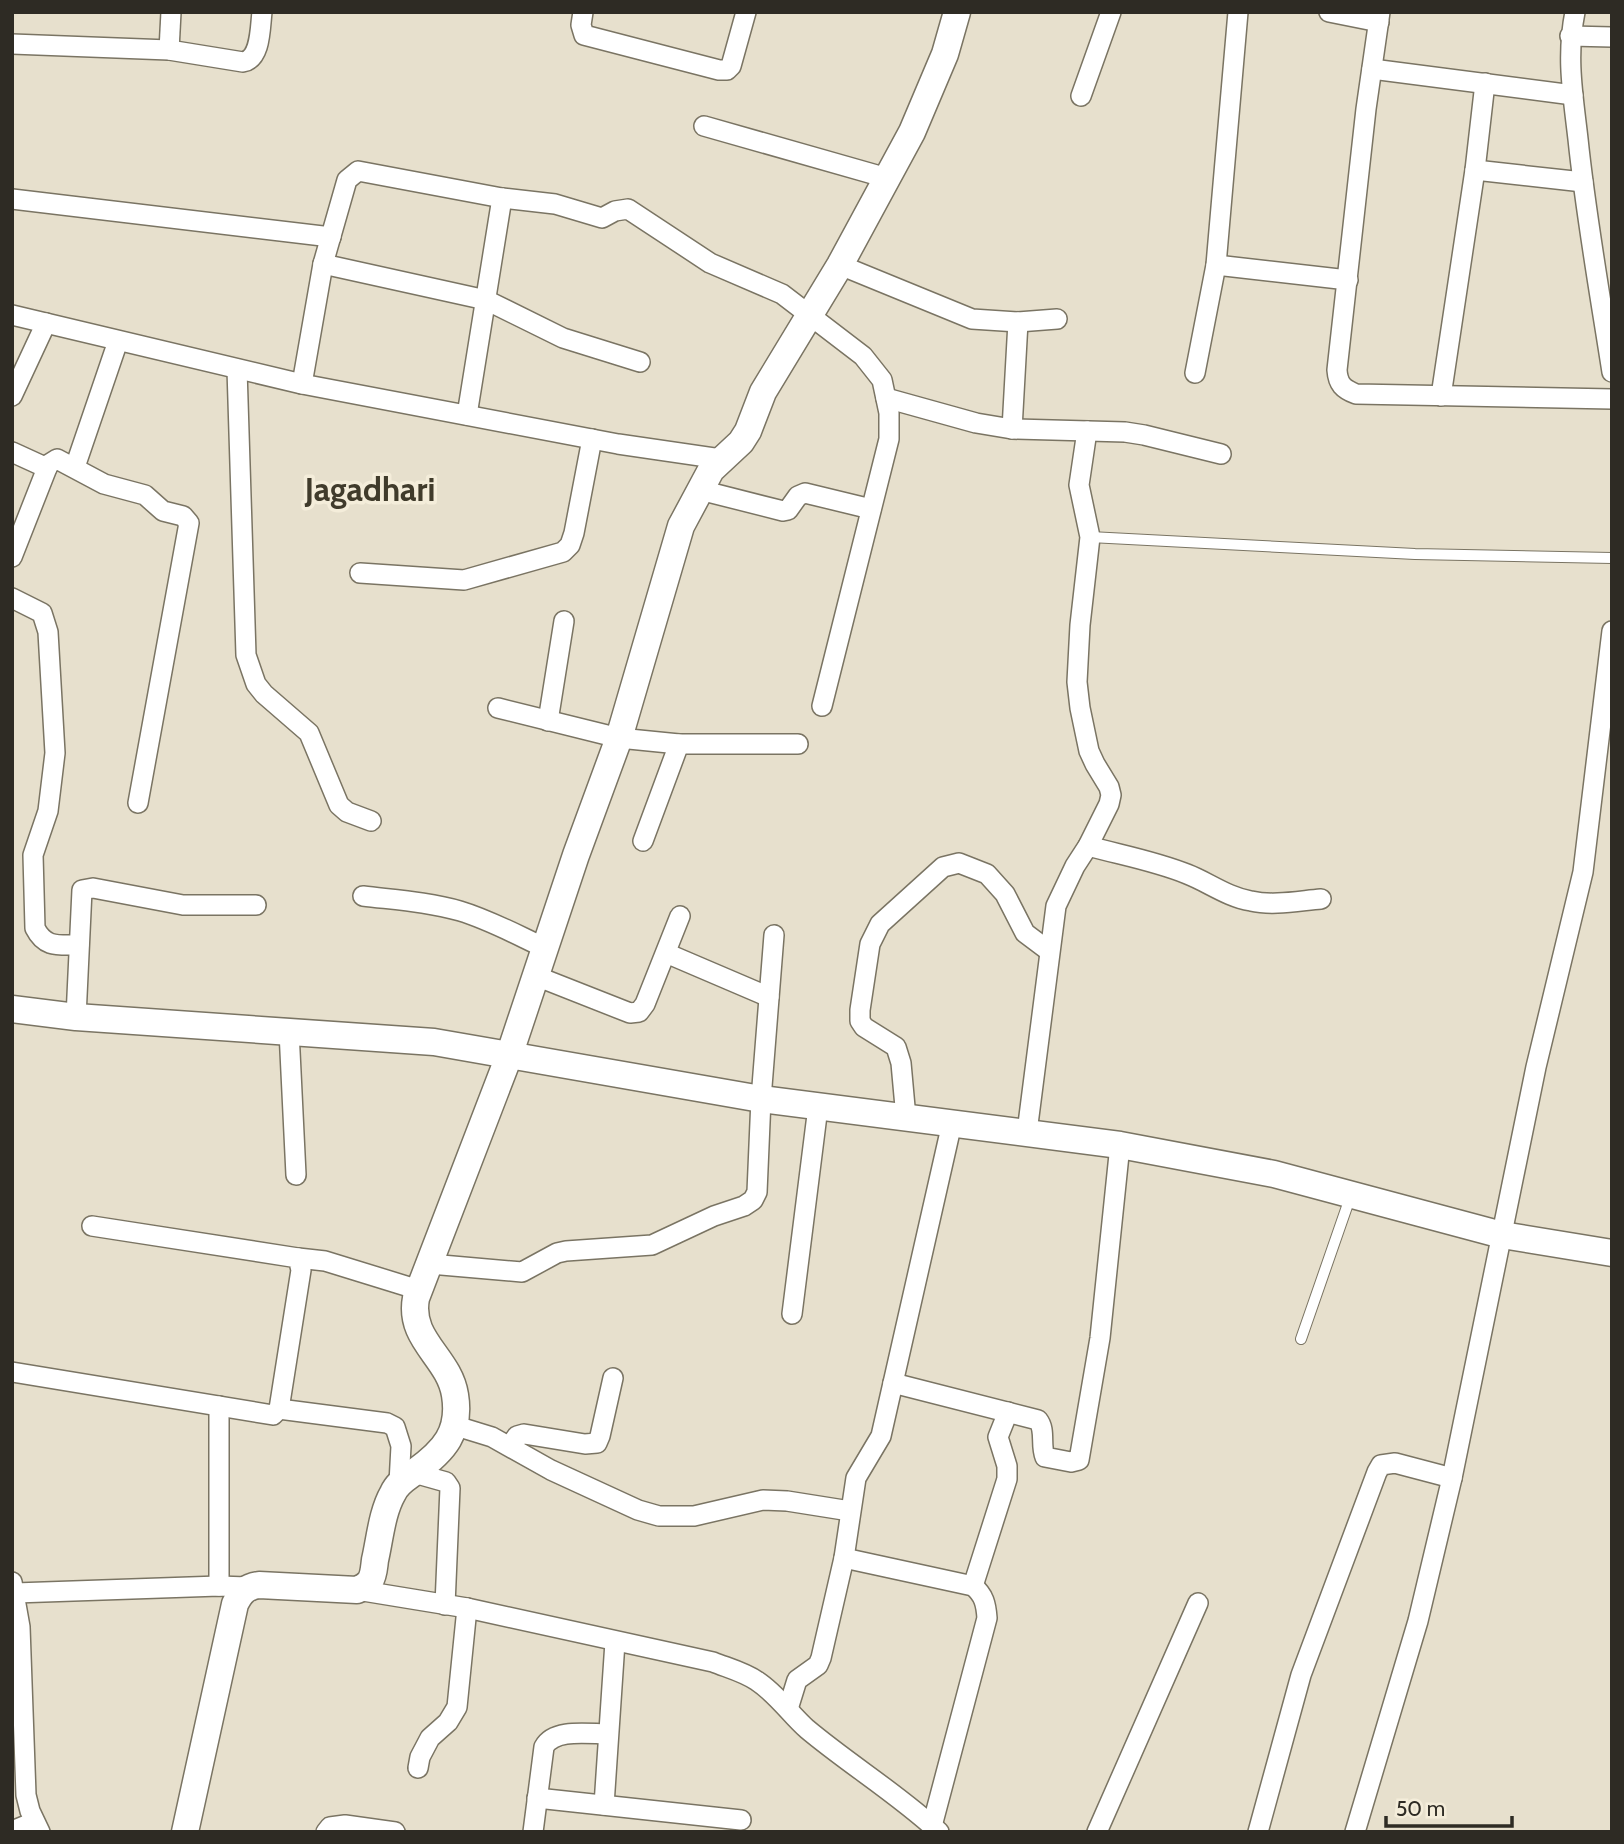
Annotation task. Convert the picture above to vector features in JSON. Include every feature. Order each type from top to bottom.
[{"type":"street","points":[[169,50],[171,12]]},
{"type":"street","points":[[12,44],[169,50],[243,62],[249,61],[255,54],[262,12]]},
{"type":"street","points":[[583,12],[581,25],[584,35],[727,70],[731,66],[746,12]]},
{"type":"street","points":[[357,1590],[369,1582],[372,1575],[386,1509],[406,1478],[437,1456],[446,1445],[453,1425],[455,1395],[451,1381],[422,1337],[413,1312],[419,1290],[509,1056],[619,738],[681,526],[705,479],[721,459],[741,442],[748,431],[763,392],[840,265],[912,132],[935,82],[957,12]]},
{"type":"street","points":[[1081,96],[1111,12]]},
{"type":"street","points":[[1195,373],[1216,265],[1238,12]]},
{"type":"street","points":[[1329,12],[1380,17],[1337,370],[1338,380],[1344,389],[1356,394],[1612,399]]},
{"type":"street","points":[[1574,12],[1569,64],[1583,183],[1609,331],[1612,372]]},
{"type":"street","points":[[1570,36],[1612,37]]},
{"type":"street","points":[[1372,69],[1573,94]]},
{"type":"street","points":[[1441,396],[1475,170],[1485,83]]},
{"type":"street","points":[[704,126],[887,178]]},
{"type":"street","points":[[1475,170],[1583,183]]},
{"type":"street","points":[[302,384],[323,264],[347,180],[358,171],[502,198],[555,204],[602,218],[622,208],[635,212],[678,244],[710,263],[775,290],[863,356],[881,380],[887,398],[889,439],[822,706]]},
{"type":"street","points":[[467,415],[502,198]]},
{"type":"street","points":[[12,199],[331,237]]},
{"type":"street","points":[[323,264],[486,300],[523,321],[563,338],[640,362]]},
{"type":"street","points":[[840,265],[972,319],[1018,322],[1056,319]]},
{"type":"street","points":[[1216,265],[1348,280]]},
{"type":"street","points":[[12,315],[302,384],[592,439],[721,459]]},
{"type":"street","points":[[1012,429],[1018,322]]},
{"type":"street","points":[[12,396],[46,323]]},
{"type":"street","points":[[75,467],[118,341]]},
{"type":"street","points":[[237,369],[244,637],[248,663],[256,684],[264,694],[309,733],[334,796],[340,804],[347,812],[371,821]]},
{"type":"street","points":[[887,398],[976,423],[1012,429],[1144,435],[1221,454]]},
{"type":"street","points":[[1027,1132],[1056,906],[1109,804],[1111,795],[1089,751],[1077,682],[1080,625],[1090,537],[1079,485],[1087,431]]},
{"type":"street","points":[[360,573],[464,580],[562,552],[570,545],[574,533],[592,439]]},
{"type":"street","points":[[12,452],[47,468]]},
{"type":"street","points":[[12,557],[47,468],[52,460],[57,459],[104,484],[145,495],[163,511],[183,516],[189,523],[138,803]]},
{"type":"street","points":[[700,490],[783,510],[788,510],[798,496],[805,493],[871,509]]},
{"type":"street","points":[[12,598],[42,613],[48,632],[51,668],[54,776],[48,811],[33,855],[35,928],[40,939],[51,944],[79,945]]},
{"type":"street","points":[[548,721],[564,621]]},
{"type":"street","points":[[1355,1832],[1418,1621],[1452,1478],[1536,1067],[1583,872],[1612,631]]},
{"type":"street","points":[[498,708],[619,738],[679,744],[798,744]]},
{"type":"street","points":[[643,841],[679,744]]},
{"type":"street","points":[[1088,846],[1171,868],[1250,901],[1269,903],[1321,899]]},
{"type":"street","points":[[906,1118],[901,1063],[896,1047],[864,1027],[860,1021],[870,944],[880,924],[943,867],[959,863],[987,874],[997,882],[1013,906],[1025,933],[1049,951]]},
{"type":"street","points":[[76,1017],[82,890],[87,887],[183,905],[256,905]]},
{"type":"street","points":[[363,896],[432,905],[461,912],[545,948]]},
{"type":"street","points":[[536,976],[629,1013],[639,1012],[645,1004],[680,916]]},
{"type":"street","points":[[430,1264],[522,1272],[566,1251],[652,1245],[753,1200],[757,1192],[761,1099],[774,935]]},
{"type":"street","points":[[666,953],[769,997]]},
{"type":"street","points":[[12,1009],[76,1017],[434,1042],[761,1099],[1120,1145],[1274,1174],[1502,1234],[1612,1253]]},
{"type":"street","points":[[289,1031],[296,1175]]},
{"type":"street","points":[[792,1314],[818,1107]]},
{"type":"street","points":[[788,1709],[797,1680],[818,1665],[821,1658],[844,1558],[856,1478],[881,1436],[952,1123]]},
{"type":"street","points":[[892,1383],[1038,1420],[1041,1424],[1045,1457],[1071,1462],[1081,1456],[1100,1338],[1120,1145]]},
{"type":"street","points":[[92,1226],[326,1261],[419,1290]]},
{"type":"street","points":[[12,1372],[274,1415],[279,1409],[301,1270],[298,1258]]},
{"type":"street","points":[[510,1446],[517,1436],[524,1434],[585,1444],[597,1443],[613,1378]]},
{"type":"street","points":[[219,1406],[219,1586]]},
{"type":"street","points":[[279,1409],[387,1423],[395,1427],[406,1478]]},
{"type":"street","points":[[973,1586],[1007,1479],[1007,1466],[998,1437],[1008,1412]]},
{"type":"street","points":[[453,1425],[492,1437],[551,1470],[638,1510],[659,1516],[694,1516],[763,1500],[850,1511]]},
{"type":"street","points":[[1258,1832],[1304,1665],[1377,1472],[1381,1465],[1395,1463],[1452,1478]]},
{"type":"street","points":[[406,1478],[446,1482],[450,1488],[445,1605]]},
{"type":"street","points":[[12,1831],[37,1827],[26,1795],[22,1658],[14,1588],[259,1585],[357,1590],[467,1608],[713,1662],[757,1680],[805,1728],[935,1829],[987,1618],[986,1604],[981,1592],[973,1586],[844,1558]]},
{"type":"street","points":[[185,1832],[235,1604],[247,1587]]},
{"type":"street","points":[[1097,1832],[1198,1603]]},
{"type":"street","points":[[418,1768],[430,1738],[448,1722],[457,1707],[467,1608]]},
{"type":"street","points":[[604,1805],[615,1642]]},
{"type":"street","points":[[533,1832],[547,1741],[556,1736],[608,1734]]},
{"type":"street","points":[[537,1798],[741,1820]]},
{"type":"street","points":[[326,1832],[330,1827],[345,1825],[395,1832]]},
{"type":"lane","points":[[1090,537],[1415,554],[1612,558]]},
{"type":"lane","points":[[1301,1339],[1351,1195]]},
{"type":"district","name":"Jagadhari","points":[[370,489]]}]
